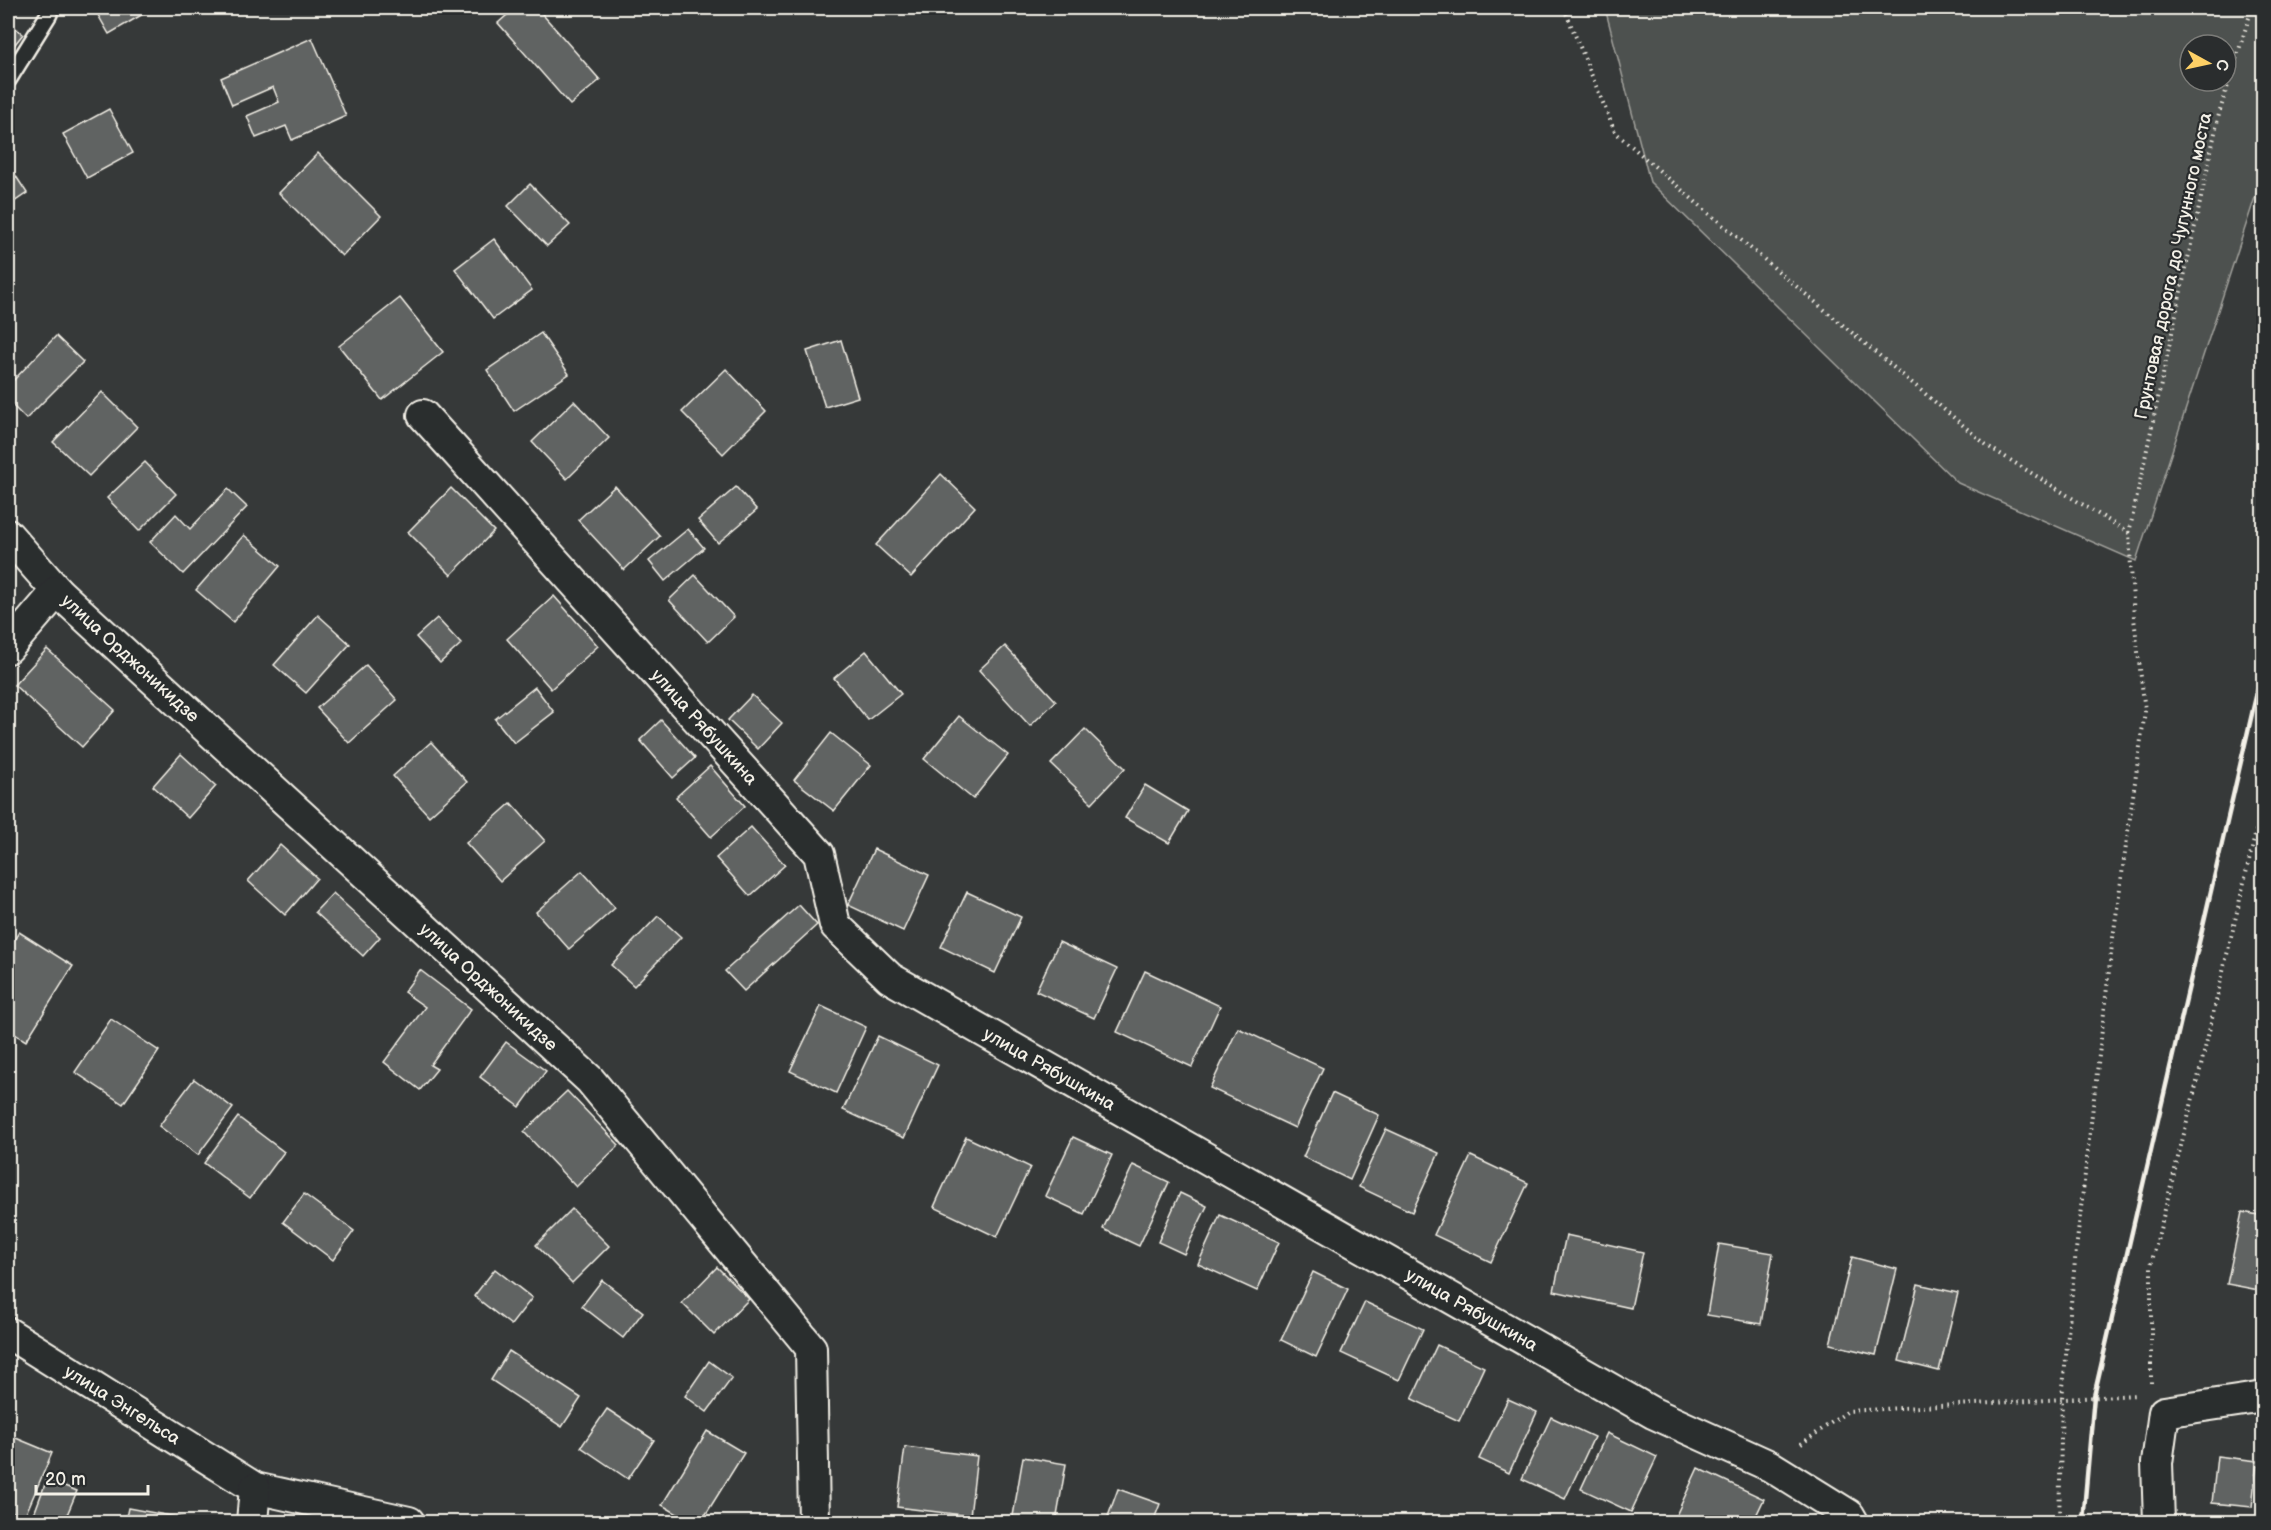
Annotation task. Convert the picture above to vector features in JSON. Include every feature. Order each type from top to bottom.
[{"type":"street","name":"улица Рябушкина","points":[[423,415],[819,854],[836,925],[890,978],[1653,1413],[1770,1466],[1850,1515],[1853,1522]]},
{"type":"street","name":"улица Орджоникидзе","points":[[8,535],[57,591],[590,1080],[810,1348],[814,1522]]},
{"type":"street","points":[[8,648],[57,591]]},
{"type":"street","name":"улица Энгельса","points":[[8,1333],[255,1488],[409,1522]]},
{"type":"street","points":[[2159,1522],[2157,1463],[2164,1412],[2264,1396]]},
{"type":"street","points":[[252,1522],[255,1488]]},
{"type":"lane","points":[[8,80],[49,14]]},
{"type":"path","points":[[1564,8],[1615,132],[1706,211],[1989,447],[2129,533]]},
{"type":"path","name":"Грунтовая дорога до Чугунного моста","points":[[2059,1522],[2062,1398],[2076,1250],[2112,945],[2145,711],[2134,618],[2129,533],[2219,114],[2252,8]]},
{"type":"path","points":[[2151,1395],[2151,1265],[2199,1074],[2264,797]]},
{"type":"path","points":[[1770,1466],[1848,1411],[2140,1395]]},
{"type":"shaded area","points":[[1605,8],[2263,8],[2263,173],[2136,561],[1958,483],[1650,182]]},
{"type":"building","points":[[94,8],[148,8],[150,10],[109,34]]},
{"type":"building","points":[[515,8],[537,8],[600,80],[570,105],[498,23]]},
{"type":"building","points":[[8,22],[23,34],[8,53]]},
{"type":"building","points":[[312,38],[346,116],[292,140],[286,126],[256,138],[247,116],[279,102],[273,87],[232,105],[221,78]]},
{"type":"building","points":[[109,109],[133,153],[87,178],[63,134]]},
{"type":"building","points":[[318,153],[381,216],[342,256],[279,193]]},
{"type":"building","points":[[8,164],[27,193],[8,206]]},
{"type":"building","points":[[530,184],[570,225],[547,246],[508,206]]},
{"type":"building","points":[[494,239],[532,290],[493,319],[455,269]]},
{"type":"building","points":[[400,298],[443,352],[382,400],[339,346]]},
{"type":"building","points":[[541,333],[569,374],[514,411],[487,370]]},
{"type":"building","points":[[56,336],[83,362],[26,419],[8,401],[8,386]]},
{"type":"building","points":[[841,340],[858,397],[825,407],[807,351]]},
{"type":"building","points":[[726,369],[766,411],[723,454],[682,412]]},
{"type":"building","points":[[102,392],[137,427],[89,476],[53,442]]},
{"type":"building","points":[[574,401],[609,438],[567,479],[532,442]]},
{"type":"building","points":[[145,462],[176,494],[139,531],[107,498]]},
{"type":"building","points":[[941,474],[975,507],[911,577],[876,545]]},
{"type":"building","points":[[615,486],[660,536],[624,570],[578,520]]},
{"type":"building","points":[[736,487],[757,510],[718,543],[698,520]]},
{"type":"building","points":[[451,488],[494,531],[451,575],[408,532]]},
{"type":"building","points":[[228,489],[247,507],[183,574],[150,542],[176,514],[190,529]]},
{"type":"building","points":[[688,529],[704,548],[665,581],[649,561]]},
{"type":"building","points":[[244,535],[280,566],[233,622],[196,590]]},
{"type":"building","points":[[695,575],[734,617],[708,642],[669,600]]},
{"type":"building","points":[[554,596],[598,646],[551,689],[507,639]]},
{"type":"building","points":[[318,615],[350,644],[306,693],[274,665]]},
{"type":"building","points":[[437,618],[461,644],[440,663],[416,637]]},
{"type":"building","points":[[1005,646],[1056,701],[1030,726],[979,670]]},
{"type":"building","points":[[47,649],[115,710],[82,747],[14,685]]},
{"type":"building","points":[[866,651],[901,694],[868,720],[834,678]]},
{"type":"building","points":[[366,665],[397,700],[349,743],[317,708]]},
{"type":"building","points":[[535,687],[554,712],[514,743],[495,719]]},
{"type":"building","points":[[752,695],[782,723],[758,749],[728,720]]},
{"type":"building","points":[[959,716],[1008,755],[973,799],[924,759]]},
{"type":"building","points":[[661,720],[695,758],[673,778],[640,740]]},
{"type":"building","points":[[1085,729],[1125,768],[1092,803],[1051,764]]},
{"type":"building","points":[[831,733],[871,765],[834,811],[794,780]]},
{"type":"building","points":[[431,742],[467,782],[429,816],[393,776]]},
{"type":"building","points":[[181,754],[216,786],[188,818],[153,786]]},
{"type":"building","points":[[710,766],[745,806],[711,837],[676,797]]},
{"type":"building","points":[[1145,785],[1188,811],[1169,843],[1125,818]]},
{"type":"building","points":[[511,803],[545,841],[500,881],[466,843]]},
{"type":"building","points":[[751,827],[785,865],[750,896],[716,858]]},
{"type":"building","points":[[280,845],[317,878],[285,915],[248,881]]},
{"type":"building","points":[[874,849],[929,875],[903,931],[848,905]]},
{"type":"building","points":[[582,871],[615,908],[569,949],[536,912]]},
{"type":"building","points":[[967,892],[1021,917],[995,973],[941,947]]},
{"type":"building","points":[[333,893],[380,937],[363,956],[315,912]]},
{"type":"building","points":[[799,905],[817,925],[744,991],[725,971]]},
{"type":"building","points":[[658,916],[681,937],[634,986],[611,965]]},
{"type":"building","points":[[19,932],[73,966],[26,1041],[8,1030],[8,950]]},
{"type":"building","points":[[1059,942],[1117,969],[1094,1018],[1036,991]]},
{"type":"building","points":[[420,970],[471,1009],[430,1065],[437,1069],[420,1090],[384,1062],[425,1007],[404,992]]},
{"type":"building","points":[[1145,971],[1220,1006],[1192,1067],[1117,1032]]},
{"type":"building","points":[[821,1006],[866,1027],[836,1093],[790,1071]]},
{"type":"building","points":[[111,1019],[159,1051],[123,1104],[75,1072]]},
{"type":"building","points":[[1238,1028],[1323,1068],[1295,1128],[1210,1088]]},
{"type":"building","points":[[878,1036],[938,1065],[904,1138],[843,1110]]},
{"type":"building","points":[[506,1042],[546,1071],[520,1107],[480,1077]]},
{"type":"building","points":[[194,1079],[233,1108],[198,1155],[159,1126]]},
{"type":"building","points":[[567,1091],[619,1145],[576,1187],[524,1132]]},
{"type":"building","points":[[1332,1093],[1379,1115],[1350,1180],[1303,1157]]},
{"type":"building","points":[[238,1117],[284,1152],[250,1198],[204,1163]]},
{"type":"building","points":[[1386,1129],[1439,1153],[1412,1212],[1359,1187]]},
{"type":"building","points":[[966,1137],[1030,1167],[997,1237],[934,1207]]},
{"type":"building","points":[[1073,1137],[1112,1155],[1084,1214],[1045,1196]]},
{"type":"building","points":[[1471,1156],[1528,1183],[1491,1262],[1434,1235]]},
{"type":"building","points":[[1133,1165],[1169,1182],[1139,1246],[1103,1229]]},
{"type":"building","points":[[1180,1193],[1207,1206],[1184,1254],[1158,1242]]},
{"type":"building","points":[[304,1194],[354,1231],[333,1260],[283,1222]]},
{"type":"building","points":[[572,1209],[609,1246],[572,1283],[536,1245]]},
{"type":"building","points":[[2242,1212],[2264,1216],[2264,1291],[2227,1284]]},
{"type":"building","points":[[1220,1215],[1279,1242],[1257,1291],[1198,1264]]},
{"type":"building","points":[[1566,1235],[1643,1252],[1631,1308],[1554,1291]]},
{"type":"building","points":[[1719,1244],[1773,1253],[1761,1324],[1707,1315]]},
{"type":"building","points":[[1852,1257],[1897,1269],[1876,1355],[1830,1344]]},
{"type":"building","points":[[717,1267],[749,1299],[714,1335],[682,1303]]},
{"type":"building","points":[[495,1269],[532,1298],[511,1325],[474,1296]]},
{"type":"building","points":[[1313,1272],[1348,1289],[1316,1357],[1281,1340]]},
{"type":"building","points":[[602,1280],[643,1312],[623,1338],[582,1306]]},
{"type":"building","points":[[1918,1284],[1958,1293],[1939,1371],[1899,1361]]},
{"type":"building","points":[[1365,1302],[1423,1329],[1399,1380],[1341,1353]]},
{"type":"building","points":[[1437,1345],[1484,1367],[1459,1421],[1412,1399]]},
{"type":"building","points":[[509,1351],[581,1398],[562,1427],[491,1380]]},
{"type":"building","points":[[709,1361],[732,1378],[707,1412],[685,1396]]},
{"type":"building","points":[[1508,1399],[1537,1412],[1509,1473],[1479,1459]]},
{"type":"building","points":[[607,1409],[654,1440],[628,1479],[581,1447]]},
{"type":"building","points":[[1551,1417],[1594,1437],[1565,1499],[1522,1479]]},
{"type":"building","points":[[707,1431],[744,1453],[701,1522],[691,1522],[662,1505]]},
{"type":"building","points":[[1607,1433],[1657,1457],[1631,1512],[1581,1489]]},
{"type":"building","points":[[11,1436],[52,1453],[24,1518],[8,1510],[8,1445]]},
{"type":"building","points":[[905,1447],[977,1456],[970,1516],[897,1507]]},
{"type":"building","points":[[2217,1456],[2257,1461],[2252,1507],[2212,1503]]},
{"type":"building","points":[[1023,1457],[1066,1464],[1056,1522],[1012,1522]]},
{"type":"building","points":[[1698,1468],[1764,1499],[1753,1522],[1673,1522]]},
{"type":"building","points":[[47,1479],[77,1491],[64,1522],[31,1522]]},
{"type":"building","points":[[1118,1489],[1160,1504],[1153,1522],[1106,1522]]},
{"type":"building","points":[[128,1508],[182,1518],[181,1522],[125,1522]]},
{"type":"railway","points":[[2083,1522],[2094,1396],[2264,662]]}]
